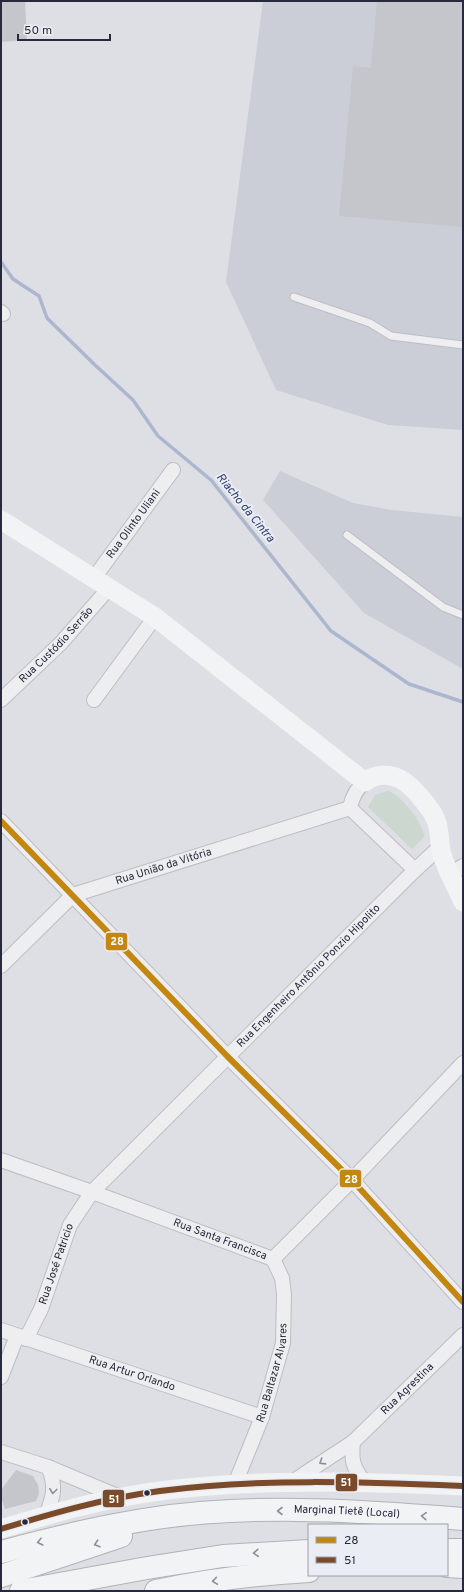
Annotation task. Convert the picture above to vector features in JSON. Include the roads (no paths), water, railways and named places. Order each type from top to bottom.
[{"type":"highway","name":"Marginal Tietê (Local)","points":[[230,1511],[369,1512],[463,1519]]},
{"type":"highway","points":[[1,1552],[73,1533],[116,1524],[230,1511]]},
{"type":"highway","points":[[1,1576],[127,1534],[230,1511]]},
{"type":"highway","points":[[448,1550],[463,1550]]},
{"type":"highway","points":[[21,1591],[223,1556],[308,1551]]},
{"type":"highway","points":[[448,1566],[463,1567]]},
{"type":"highway","points":[[156,1591],[196,1583],[308,1570]]},
{"type":"street","name":"Rua Olinto Uliani","points":[[94,578],[173,470]]},
{"type":"street","points":[[1,520],[155,617],[365,782]]},
{"type":"street","name":"Rua Custódio Serrão","points":[[1,700],[61,643],[110,588]]},
{"type":"street","points":[[94,700],[155,617]]},
{"type":"street","points":[[415,870],[350,808],[359,787],[369,778],[381,775],[400,779],[426,803],[436,820],[446,864],[457,870],[463,902]]},
{"type":"street","name":"Rua União da Vitória","points":[[1,966],[73,895],[350,808]]},
{"type":"street","points":[[1,820],[227,1056],[352,1180],[463,1302]]},
{"type":"street","name":"Rua Engenheiro Antônio Ponzio Hipolito","points":[[92,1192],[227,1056],[441,846]]},
{"type":"street","name":"Rua Santa Francisca","points":[[1,1160],[273,1259],[352,1180],[463,1063]]},
{"type":"street","name":"Rua José Patricio","points":[[1,1377],[21,1337],[41,1309],[70,1225],[92,1192]]},
{"type":"street","name":"Rua Baltazar Alvares","points":[[235,1484],[262,1417],[283,1343],[284,1294],[282,1278],[273,1259]]},
{"type":"street","name":"Rua Artur Orlando","points":[[1,1330],[262,1417]]},
{"type":"street","name":"Rua Agrestina","points":[[292,1482],[353,1442],[463,1335]]},
{"type":"street","points":[[353,1442],[351,1456],[355,1470],[364,1482]]},
{"type":"street","points":[[1,1452],[48,1467],[122,1498]]},
{"type":"street","points":[[46,1516],[54,1489],[53,1478],[48,1467]]},
{"type":"street","points":[[1,1529],[46,1516],[159,1491],[235,1484],[292,1482],[364,1482],[463,1486]]},
{"type":"lane","points":[[294,297],[370,323],[391,336],[463,345]]},
{"type":"lane","points":[[347,535],[443,607],[463,615]]},
{"type":"waterway","name":"Riacho da Cintra","points":[[1,262],[13,279],[39,296],[47,318],[133,400],[158,436],[211,480],[331,631],[409,684],[463,702]]}]
